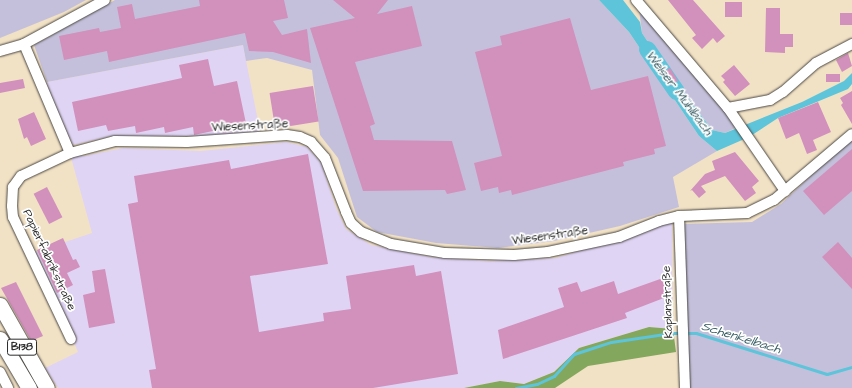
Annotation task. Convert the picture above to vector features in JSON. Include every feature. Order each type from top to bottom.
[{"type":"main road","name":"B138","points":[[0,304],[47,388]]},
{"type":"main road","name":"B138","points":[[0,339],[29,388]]},
{"type":"street","points":[[0,51],[24,44],[105,0]]},
{"type":"street","points":[[636,0],[728,108],[785,191]]},
{"type":"street","points":[[24,44],[70,153]]},
{"type":"street","points":[[728,108],[770,100],[783,92],[816,63],[852,44]]},
{"type":"street","name":"Wiesenstraße","points":[[70,153],[115,141],[187,142],[287,135],[300,137],[311,142],[325,158],[348,218],[361,232],[391,244],[445,253],[514,255],[579,247],[619,237],[659,221],[680,216],[747,213],[774,200],[852,134]]},
{"type":"street","name":"Papierfabrikstraße","points":[[70,153],[20,176],[13,187],[12,206],[13,217],[71,339]]},
{"type":"street","name":"Kaplanstraße","points":[[680,216],[685,388]]},
{"type":"street","points":[[0,372],[8,388]]},
{"type":"shaded area","points":[[0,0],[86,0],[64,12],[0,38]]},
{"type":"shaded area","points":[[115,0],[599,0],[629,32],[699,136],[717,151],[673,177],[679,207],[620,226],[554,241],[498,248],[436,243],[377,232],[357,217],[338,158],[320,135],[312,70],[267,58],[246,61],[243,45],[47,82],[34,45]]},
{"type":"shaded area","points":[[639,9],[738,127],[725,133],[712,130],[686,95],[672,85],[660,67],[663,65],[642,33]]},
{"type":"shaded area","points":[[243,45],[260,131],[219,136],[112,136],[73,145],[49,97],[47,82]]},
{"type":"shaded area","points":[[852,137],[852,388],[687,388],[682,224],[752,222],[781,204]]},
{"type":"shaded area","points":[[286,142],[307,147],[321,162],[336,208],[346,229],[371,245],[431,257],[489,261],[556,258],[672,222],[673,329],[649,327],[579,348],[554,372],[524,384],[500,381],[464,388],[58,388],[45,368],[78,352],[35,252],[92,233],[70,154],[84,156],[123,148],[201,151]]},
{"type":"green space","points":[[649,327],[673,329],[676,352],[588,366],[555,388],[464,388],[500,381],[524,384],[554,372],[579,348]]},
{"type":"water","points":[[599,0],[623,0],[640,22],[642,33],[663,65],[660,67],[672,85],[677,86],[686,95],[712,130],[725,133],[802,102],[844,81],[852,73],[852,84],[848,89],[778,118],[749,137],[717,151],[699,136],[629,32]]},
{"type":"building","points":[[199,0],[284,0],[288,18],[273,21],[282,35],[307,29],[311,63],[273,52],[249,51],[245,33],[109,62],[107,51],[64,60],[59,36],[99,28],[100,32],[121,28],[117,7],[132,4],[135,19],[200,6]]},
{"type":"building","points":[[333,0],[388,0],[377,14],[412,6],[422,46],[355,62],[375,124],[370,126],[374,140],[452,141],[466,190],[447,194],[445,190],[363,191],[310,28],[355,18]]},
{"type":"building","points":[[668,0],[693,0],[725,36],[717,43],[713,38],[702,49],[692,38],[696,35]]},
{"type":"building","points":[[725,2],[742,2],[742,17],[725,17]]},
{"type":"building","points":[[766,8],[780,8],[780,34],[793,34],[793,47],[785,47],[785,53],[765,52]]},
{"type":"building","points":[[840,13],[852,13],[852,25],[840,25]]},
{"type":"building","points":[[570,18],[591,90],[648,76],[666,146],[654,149],[655,154],[623,162],[624,166],[512,195],[511,190],[499,193],[498,187],[481,191],[474,163],[502,156],[475,52],[502,45],[500,36]]},
{"type":"building","points":[[848,53],[852,66],[842,72],[836,60]]},
{"type":"building","points":[[208,59],[214,86],[237,81],[247,128],[223,133],[222,129],[194,135],[193,127],[165,133],[164,127],[136,133],[135,126],[108,131],[106,125],[78,131],[72,102],[182,78],[179,65]]},
{"type":"building","points":[[734,65],[750,84],[735,96],[723,82],[725,80],[721,76]]},
{"type":"building","points":[[670,68],[678,81],[670,85],[662,73]]},
{"type":"building","points":[[826,74],[840,74],[840,82],[826,82]]},
{"type":"building","points":[[23,79],[25,88],[0,93],[0,83]]},
{"type":"building","points":[[313,86],[319,122],[275,128],[270,93]]},
{"type":"building","points":[[852,91],[852,124],[841,105],[843,103],[840,98]]},
{"type":"building","points":[[818,102],[831,132],[813,140],[817,150],[807,154],[799,133],[786,139],[778,118]]},
{"type":"building","points":[[34,112],[46,139],[31,146],[27,137],[24,139],[18,119]]},
{"type":"building","points":[[852,149],[852,191],[824,215],[803,191]]},
{"type":"building","points":[[735,152],[759,181],[752,187],[756,193],[745,201],[725,176],[701,186],[706,192],[699,198],[692,190],[690,191],[705,174],[715,170],[712,161]]},
{"type":"building","points":[[308,154],[328,264],[250,276],[259,332],[324,321],[323,313],[351,309],[346,276],[414,265],[416,276],[441,271],[458,374],[373,388],[152,388],[149,370],[156,369],[128,204],[138,202],[134,176],[229,160],[231,169]]},
{"type":"building","points":[[47,187],[62,217],[49,224],[34,194]]},
{"type":"building","points":[[63,238],[73,260],[76,259],[80,267],[67,273],[73,285],[57,293],[37,250]]},
{"type":"building","points":[[838,242],[852,258],[852,289],[822,257]]},
{"type":"building","points":[[105,269],[115,323],[89,328],[83,295],[95,292],[92,271]]},
{"type":"building","points":[[663,278],[669,296],[625,313],[627,318],[503,359],[498,330],[564,307],[558,288],[577,282],[581,292],[614,281],[618,294]]},
{"type":"building","points":[[16,282],[43,336],[31,341],[1,288]]},
{"type":"waterway","name":"Welser Mühlbach","points":[[647,49],[676,91]]},
{"type":"waterway","name":"Schenkelbach","points":[[516,388],[537,384],[554,376],[574,354],[611,342],[671,333],[696,333],[827,374],[852,367]]}]
